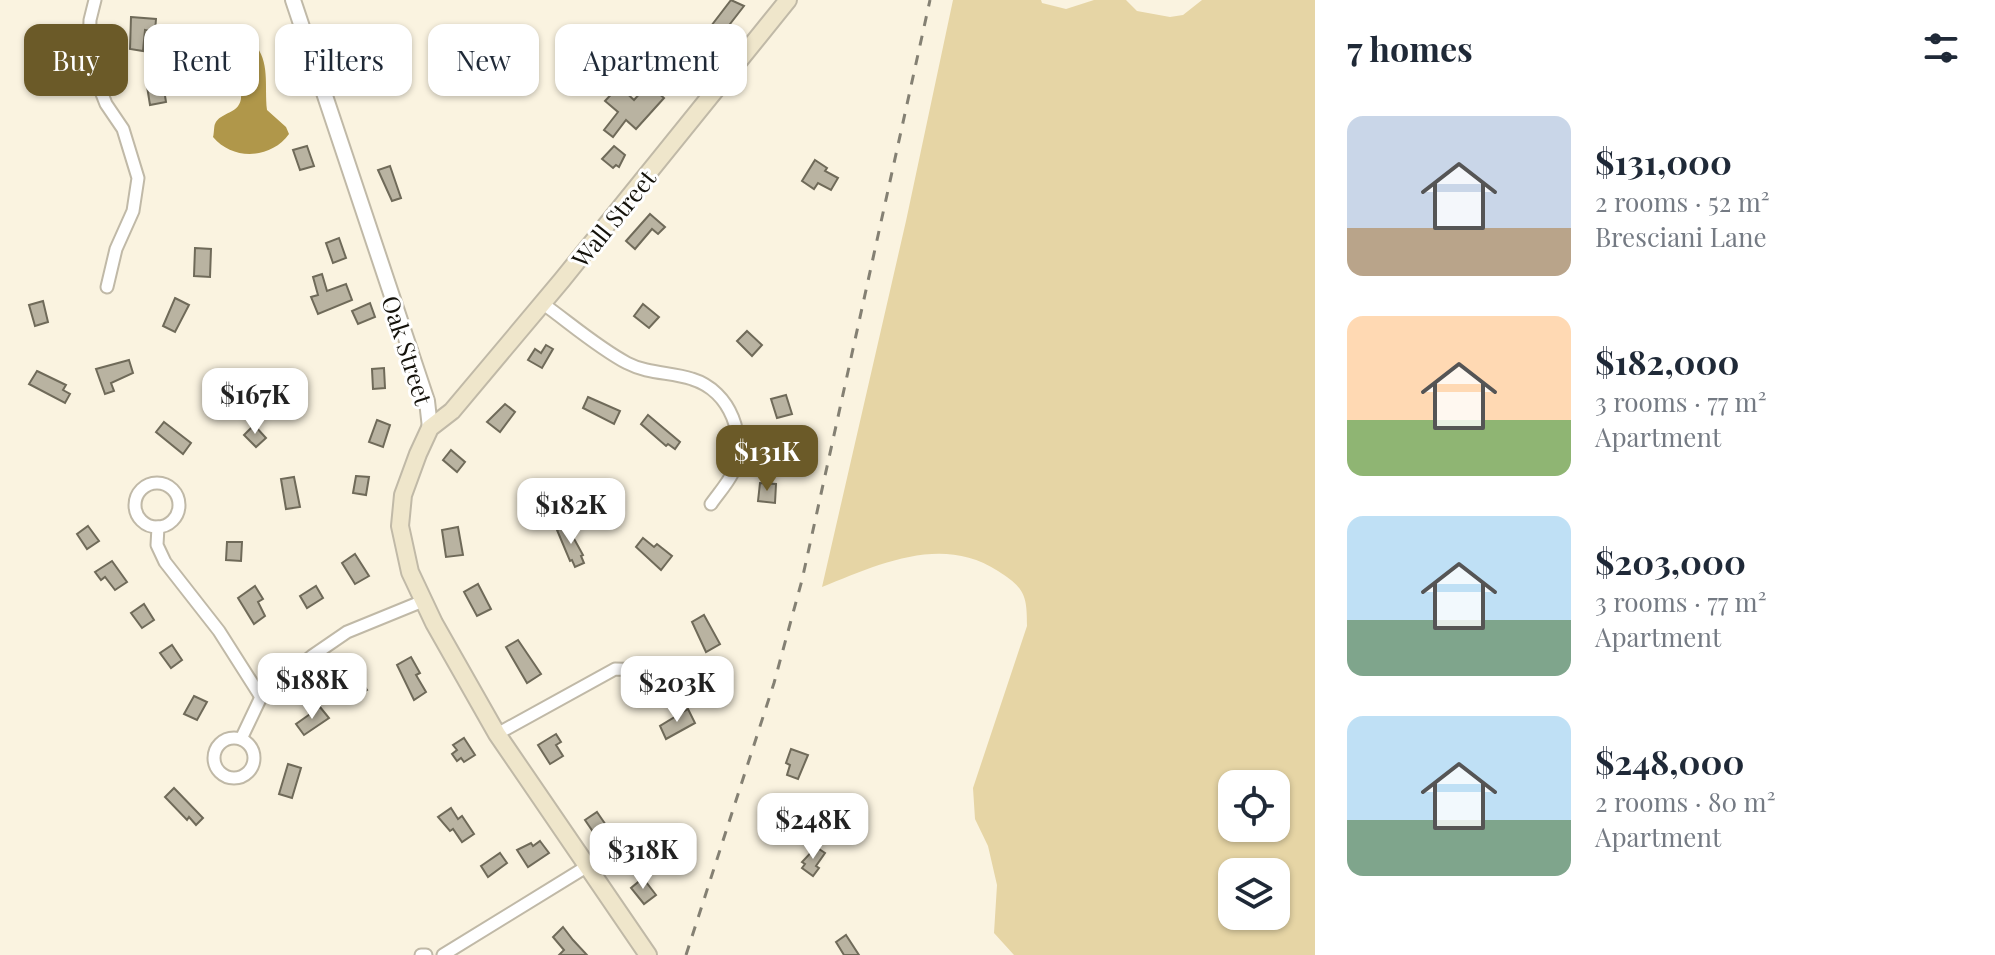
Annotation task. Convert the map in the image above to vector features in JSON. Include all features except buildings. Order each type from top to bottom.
[{"type":"main road","name":"Wall Street","points":[[430,428],[452,411],[788,0]]},
{"type":"main road","name":"Oak Street","points":[[430,428],[418,454],[400,511],[405,557],[423,601],[497,734],[648,955]]},
{"type":"street","points":[[95,0],[90,20],[89,51],[95,76],[106,104],[123,129],[138,178],[133,211],[116,249],[107,287]]},
{"type":"street","name":"Oak Street","points":[[293,0],[427,401],[430,428]]},
{"type":"street","points":[[542,303],[629,364],[658,374],[694,379],[721,398],[736,421],[740,445],[732,474],[711,504]]},
{"type":"street","points":[[157,483],[173,489],[180,505],[172,522],[158,527],[142,521],[135,505],[141,489],[157,483]]},
{"type":"street","points":[[158,527],[157,545],[165,562],[219,631],[261,697]]},
{"type":"street","points":[[241,739],[261,697],[335,639],[423,601]]},
{"type":"street","points":[[497,734],[615,669],[651,670]]},
{"type":"street","points":[[443,955],[586,867]]},
{"type":"shaded area","points":[[953,0],[1041,0],[1042,3],[1066,9],[1094,0],[1126,0],[1137,11],[1170,17],[1183,15],[1202,0],[1315,0],[1315,955],[1014,955],[994,933],[997,885],[988,846],[975,819],[973,788],[1027,626],[1023,594],[1007,577],[976,560],[932,554],[887,563],[822,587]]},
{"type":"shaded area","points":[[259,50],[264,61],[267,110],[286,127],[289,134],[272,148],[252,154],[221,145],[213,137],[215,125],[240,102],[241,96],[259,96]]},
{"type":"railway","points":[[686,955],[774,683],[802,580],[930,0]]}]
